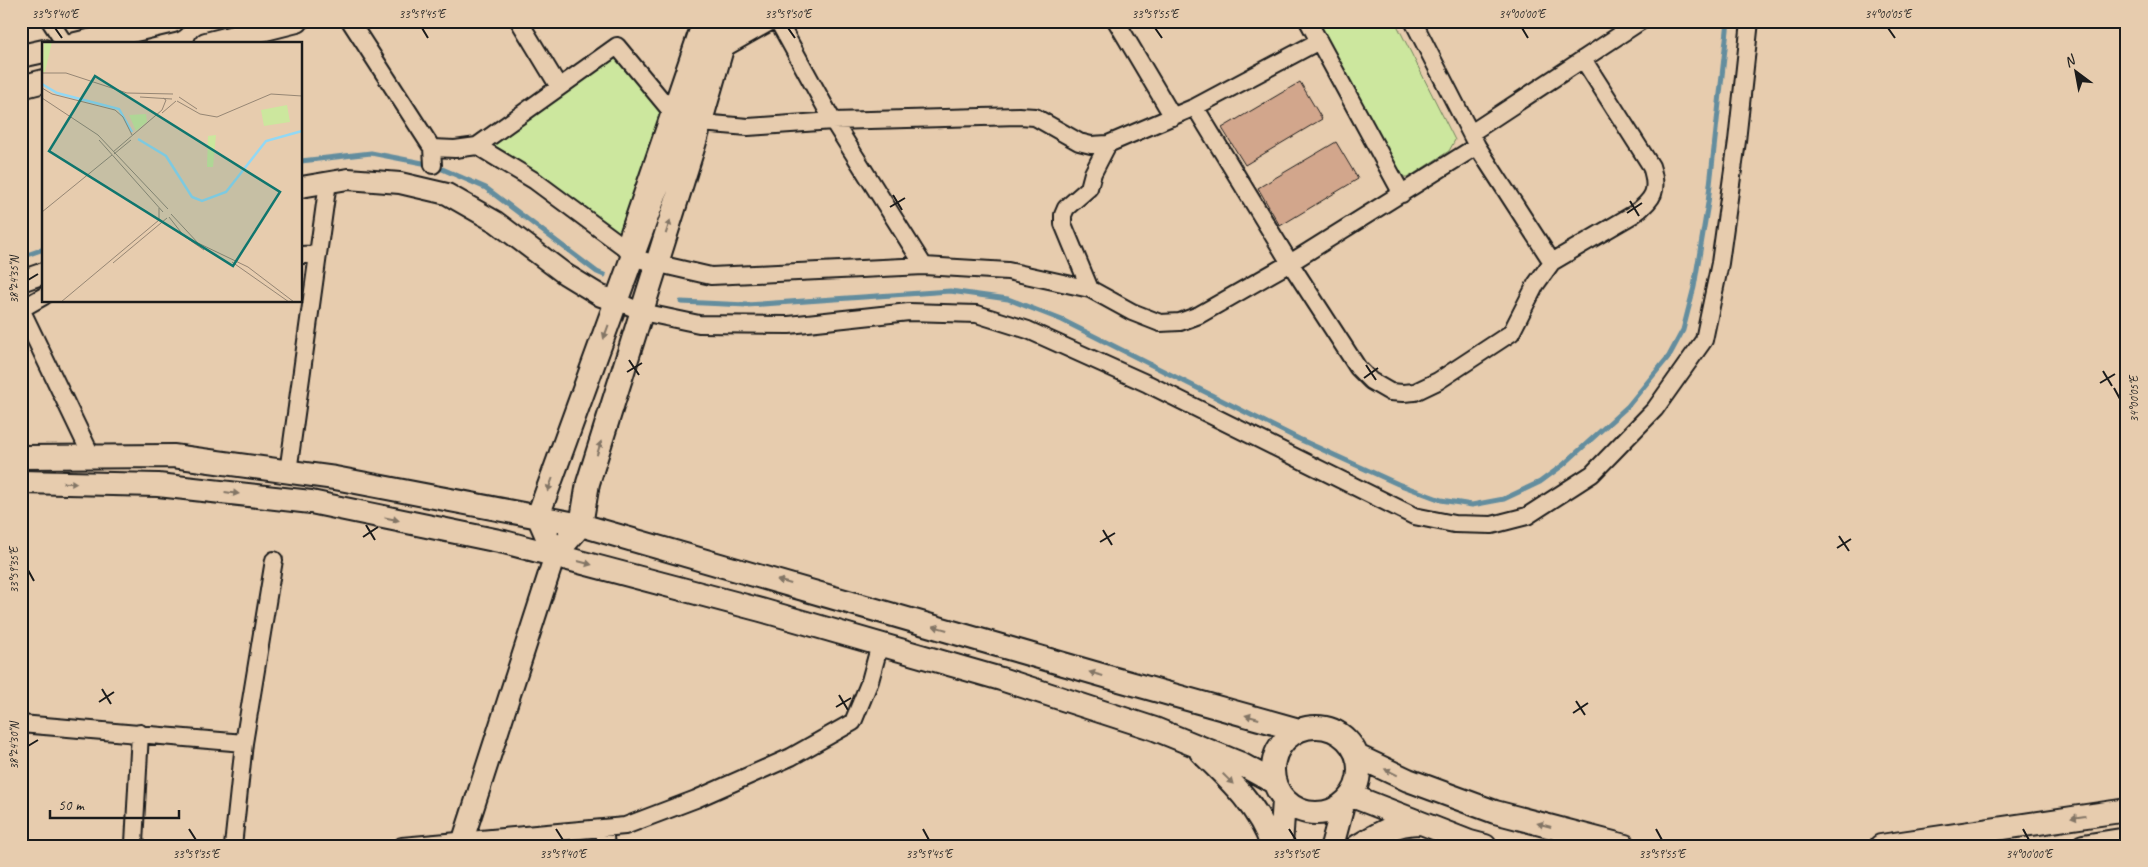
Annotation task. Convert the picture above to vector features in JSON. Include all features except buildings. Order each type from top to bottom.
[{"type":"main road","points":[[84,42],[173,21]]},
{"type":"main road","points":[[214,42],[298,21]]},
{"type":"main road","points":[[555,555],[538,516],[617,301],[628,252],[684,115],[712,21]]},
{"type":"main road","points":[[555,555],[581,525],[588,483],[657,264],[730,21]]},
{"type":"main road","points":[[21,56],[42,51]]},
{"type":"main road","points":[[21,87],[42,82]]},
{"type":"main road","points":[[21,456],[173,456],[335,478],[581,525],[1299,730]]},
{"type":"main road","points":[[21,482],[158,484],[311,502],[504,542],[761,610],[880,644],[1001,679],[1156,729],[1239,763],[1280,792],[1294,808],[1306,813],[1319,814],[1331,811],[1347,801],[1421,823],[1485,846]]},
{"type":"main road","points":[[1281,846],[1280,792],[1273,771],[1277,752],[1288,737],[1299,730],[1313,727],[1327,728],[1351,743],[1360,769],[1358,784],[1347,801],[1332,846]]},
{"type":"main road","points":[[1193,744],[1240,791],[1268,834],[1272,846]]},
{"type":"main road","points":[[1357,756],[1408,780],[1495,812],[1625,846]]},
{"type":"main road","points":[[1881,846],[2127,810]]},
{"type":"main road","points":[[1358,846],[1389,828],[1403,824],[1421,823]]},
{"type":"main road","points":[[2083,846],[2127,839]]},
{"type":"street","points":[[50,21],[64,42]]},
{"type":"street","points":[[350,21],[432,148],[433,165]]},
{"type":"street","points":[[519,21],[559,87]]},
{"type":"street","points":[[628,252],[670,110],[701,21]]},
{"type":"street","points":[[721,50],[772,21]]},
{"type":"street","points":[[778,21],[832,121],[924,266]]},
{"type":"street","points":[[1116,21],[1173,117]]},
{"type":"street","points":[[1308,21],[1402,194]]},
{"type":"street","points":[[1413,21],[1474,139],[1552,262]]},
{"type":"street","points":[[477,146],[535,181],[628,252],[657,264],[711,276],[924,266],[1008,271],[1090,289],[1132,312],[1160,322],[1180,322],[1199,315],[1402,194],[1583,59],[1619,27],[1641,21]]},
{"type":"street","points":[[302,187],[348,179],[400,183],[447,194],[496,222],[565,274],[602,296],[642,312],[699,324],[780,325],[909,312],[978,314],[1028,330],[1148,384],[1414,516],[1454,524],[1492,525],[1527,516],[1592,474],[1655,409],[1704,340],[1720,263],[1737,141],[1750,21]]},
{"type":"street","points":[[700,123],[748,127],[832,121],[1019,116],[1035,118],[1079,142],[1091,145],[1108,144],[1196,107],[1318,41]]},
{"type":"street","points":[[432,148],[455,149],[477,146],[617,46],[670,110]]},
{"type":"street","points":[[1196,107],[1290,262],[1358,368],[1371,381],[1390,392],[1415,392],[1438,381],[1511,333],[1536,284],[1552,262],[1634,214],[1647,205],[1654,194],[1656,180],[1651,166],[1583,59]]},
{"type":"street","points":[[1090,289],[1063,224],[1063,215],[1066,208],[1089,188],[1093,173],[1108,144]]},
{"type":"street","points":[[288,472],[328,182]]},
{"type":"street","points":[[302,255],[318,254]]},
{"type":"street","points":[[21,281],[42,274]]},
{"type":"street","points":[[42,297],[21,309],[91,455]]},
{"type":"street","points":[[462,842],[555,555]]},
{"type":"street","points":[[233,846],[244,743],[274,560]]},
{"type":"street","points":[[402,846],[625,826],[696,799],[791,757],[853,722],[870,681],[880,644]]},
{"type":"street","points":[[21,724],[244,743]]},
{"type":"street","points":[[138,846],[134,843],[140,733]]},
{"type":"street","points":[[604,828],[606,846]]},
{"type":"green space","points":[[1318,21],[1395,21],[1455,140],[1449,151],[1409,177],[1401,177]]},
{"type":"green space","points":[[617,50],[668,110],[622,242],[484,146]]},
{"type":"waterway","points":[[681,302],[747,305],[950,291],[1008,299],[1062,320],[1299,439],[1398,484],[1441,500],[1472,505],[1504,499],[1540,482],[1563,465],[1628,406],[1669,356],[1683,330],[1694,287],[1708,203],[1728,21]]},
{"type":"waterway","points":[[302,161],[371,153],[433,165],[486,188],[597,272],[604,275]]},
{"type":"waterway","points":[[21,257],[42,250]]}]
